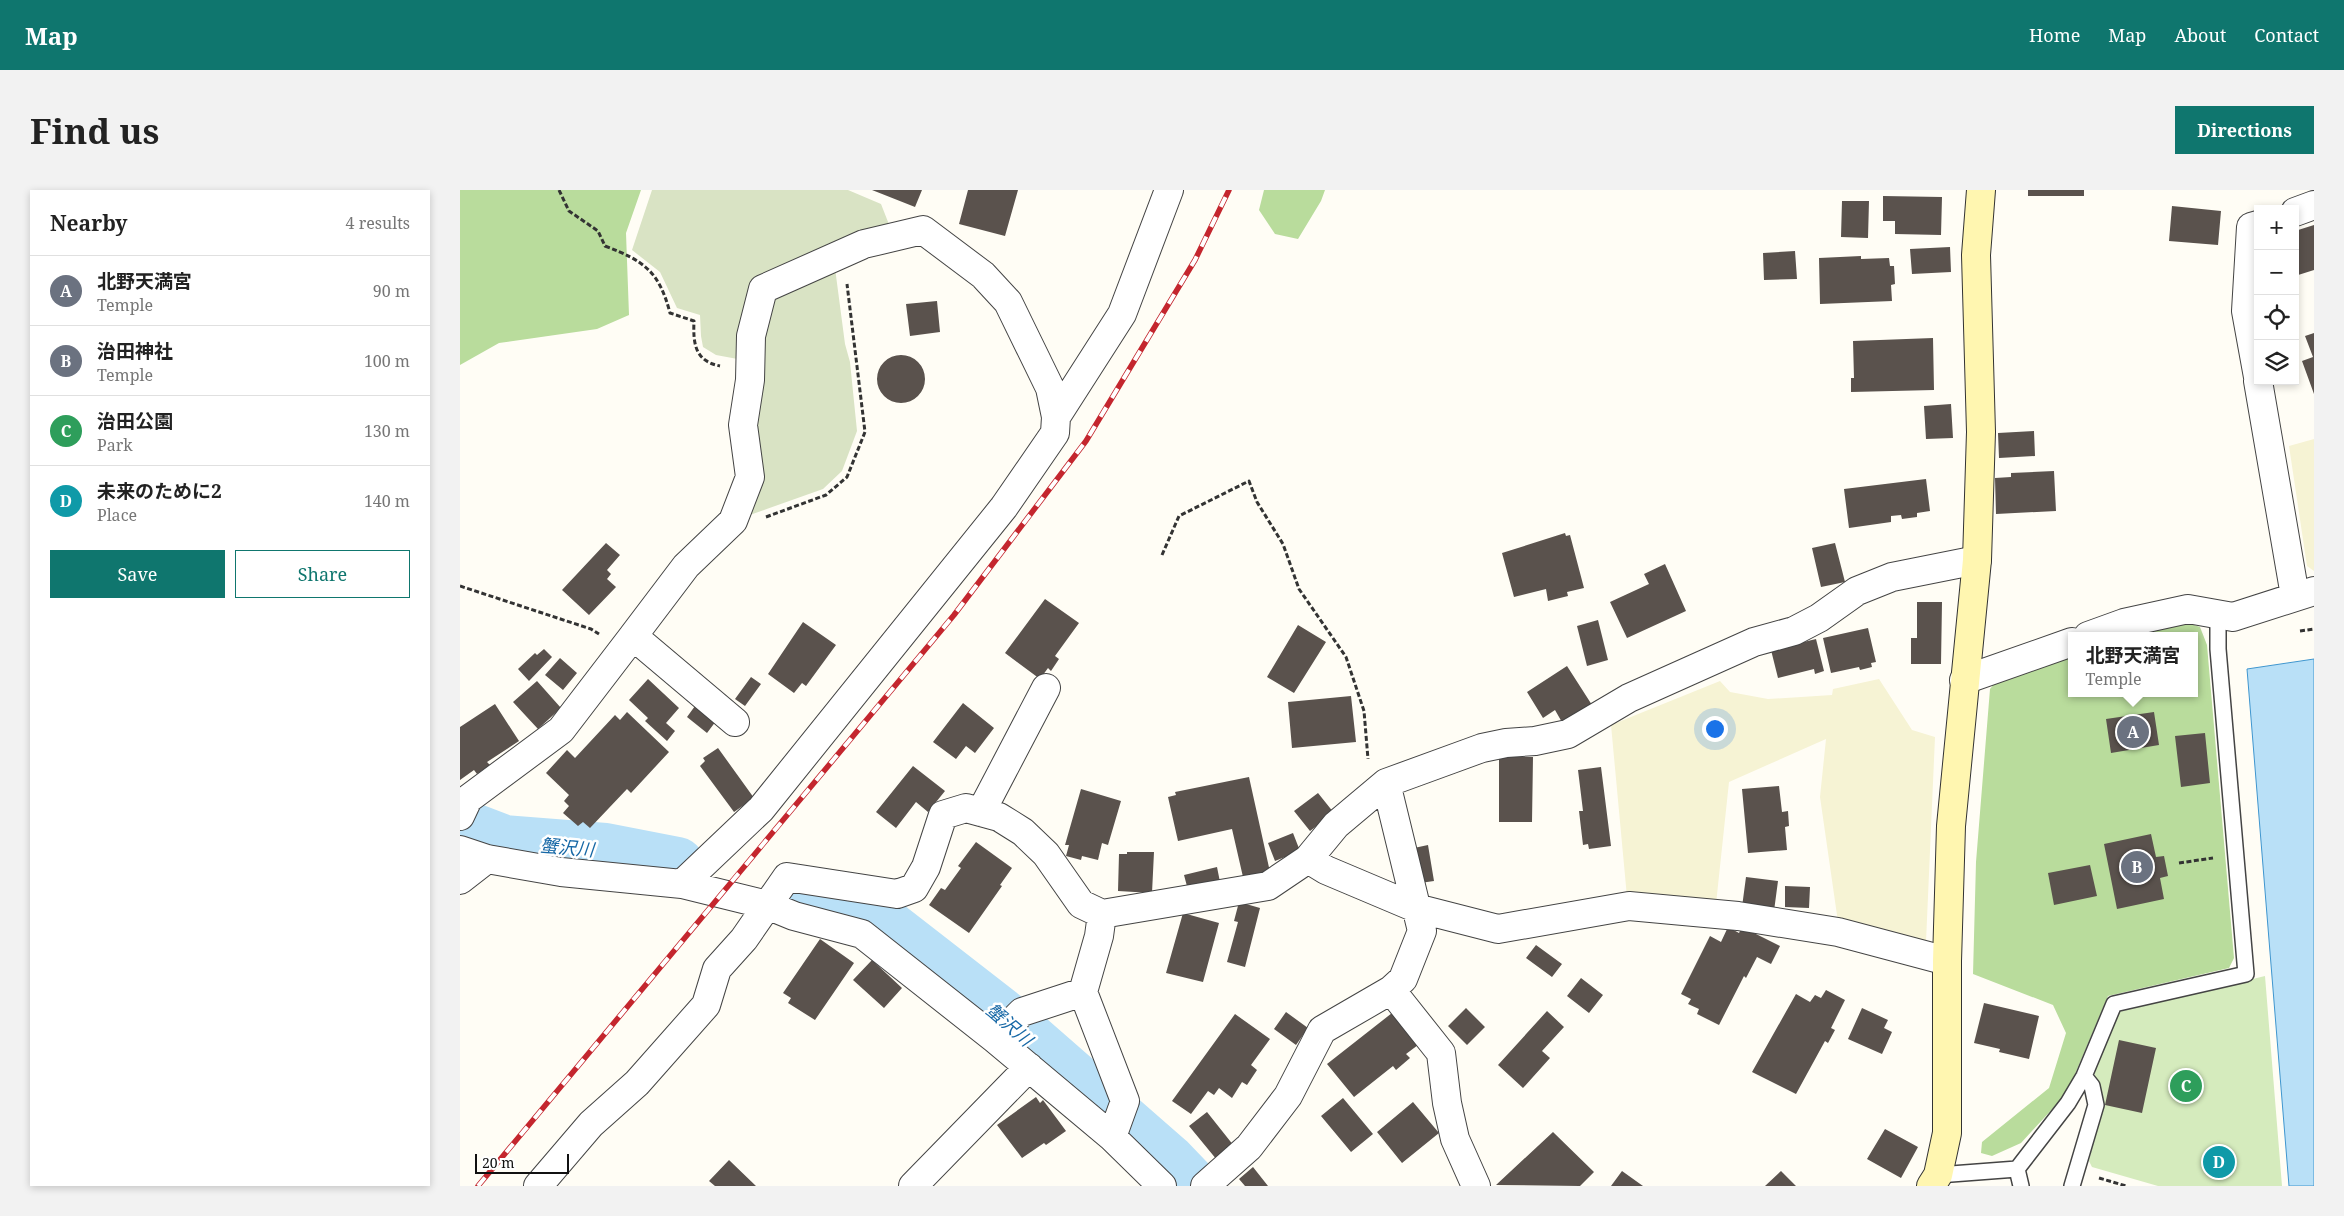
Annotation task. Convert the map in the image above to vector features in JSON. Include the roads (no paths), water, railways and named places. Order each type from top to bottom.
[{"type":"street","points":[[1056,417],[1122,314],[1169,190]]},
{"type":"street","points":[[1935,1180],[1947,1133],[1947,961],[1952,826],[1976,560],[1981,432],[1976,255],[1981,190]]},
{"type":"street","points":[[2299,211],[2314,205]]},
{"type":"street","points":[[2254,226],[2251,227],[2246,311],[2254,355]]},
{"type":"street","points":[[460,816],[468,799],[561,730],[686,566],[733,521],[750,477],[743,426],[750,371],[751,336],[763,289],[864,244],[924,230],[983,275],[1008,302],[1050,388],[1056,417],[1055,432],[1004,508],[762,809],[682,884]]},
{"type":"street","points":[[2099,632],[2124,623],[2188,608],[2233,616],[2305,593],[2259,385]]},
{"type":"street","points":[[538,1186],[591,1124],[637,1083],[706,1005],[717,969],[744,939],[787,877],[897,894],[914,888],[926,867],[943,815],[966,808],[998,817],[1023,832],[1046,854],[1081,904],[1102,914],[1268,886],[1308,859],[1336,825],[1386,783],[1482,748],[1506,743],[1535,741],[1568,734],[1629,698],[1754,642],[1794,631],[1819,618],[1857,591],[1892,577],[1976,560]]},
{"type":"street","points":[[628,643],[734,722]]},
{"type":"street","points":[[1964,680],[2068,643]]},
{"type":"street","points":[[981,812],[1046,688]]},
{"type":"street","points":[[1205,1186],[1249,1147],[1288,1096],[1322,1030],[1391,990],[1403,979],[1422,931],[1386,783]]},
{"type":"street","points":[[460,850],[487,859],[561,872],[682,884],[767,905],[794,916],[862,934],[996,1038],[1029,1067],[1116,1125],[1162,1186]]},
{"type":"street","points":[[460,880],[487,859]]},
{"type":"street","points":[[1308,859],[1326,870],[1416,908],[1498,929],[1629,906],[1738,916],[1838,932],[1947,961]]},
{"type":"street","points":[[1102,914],[1099,936],[1083,992],[1125,1101],[1116,1125]]},
{"type":"street","points":[[1391,990],[1441,1053],[1447,1103],[1456,1139],[1476,1186]]},
{"type":"street","points":[[996,1038],[1022,1012],[1083,992]]},
{"type":"street","points":[[913,1186],[1029,1067]]},
{"type":"street","points":[[945,1126],[984,1104],[992,1105]]},
{"type":"lane","points":[[1935,1180],[2018,1169],[2068,1103],[2084,1076],[2114,1004],[2246,974],[2218,649],[2218,614]]},
{"type":"lane","points":[[2072,1186],[2096,1105],[2092,1086],[2084,1076]]},
{"type":"lane","points":[[2018,1169],[2021,1186]]},
{"type":"water","points":[[2314,659],[2314,1186],[2289,1186],[2247,669]]},
{"type":"waterway","name":"蟹沢川","points":[[460,826],[504,843],[605,851],[677,865]]},
{"type":"waterway","name":"蟹沢川","points":[[806,899],[875,918],[1001,1016],[1167,1161],[1191,1186]]},
{"type":"railway","points":[[478,1186],[954,615],[1086,441],[1195,260],[1229,190]]},
{"type":"place","name":"北野天満宮","points":[[2133,732]]},
{"type":"place","name":"治田神社","points":[[2137,867]]},
{"type":"place","name":"治田公園","points":[[2186,1086]]},
{"type":"place","name":"未来のために2","points":[[2219,1162]]}]
